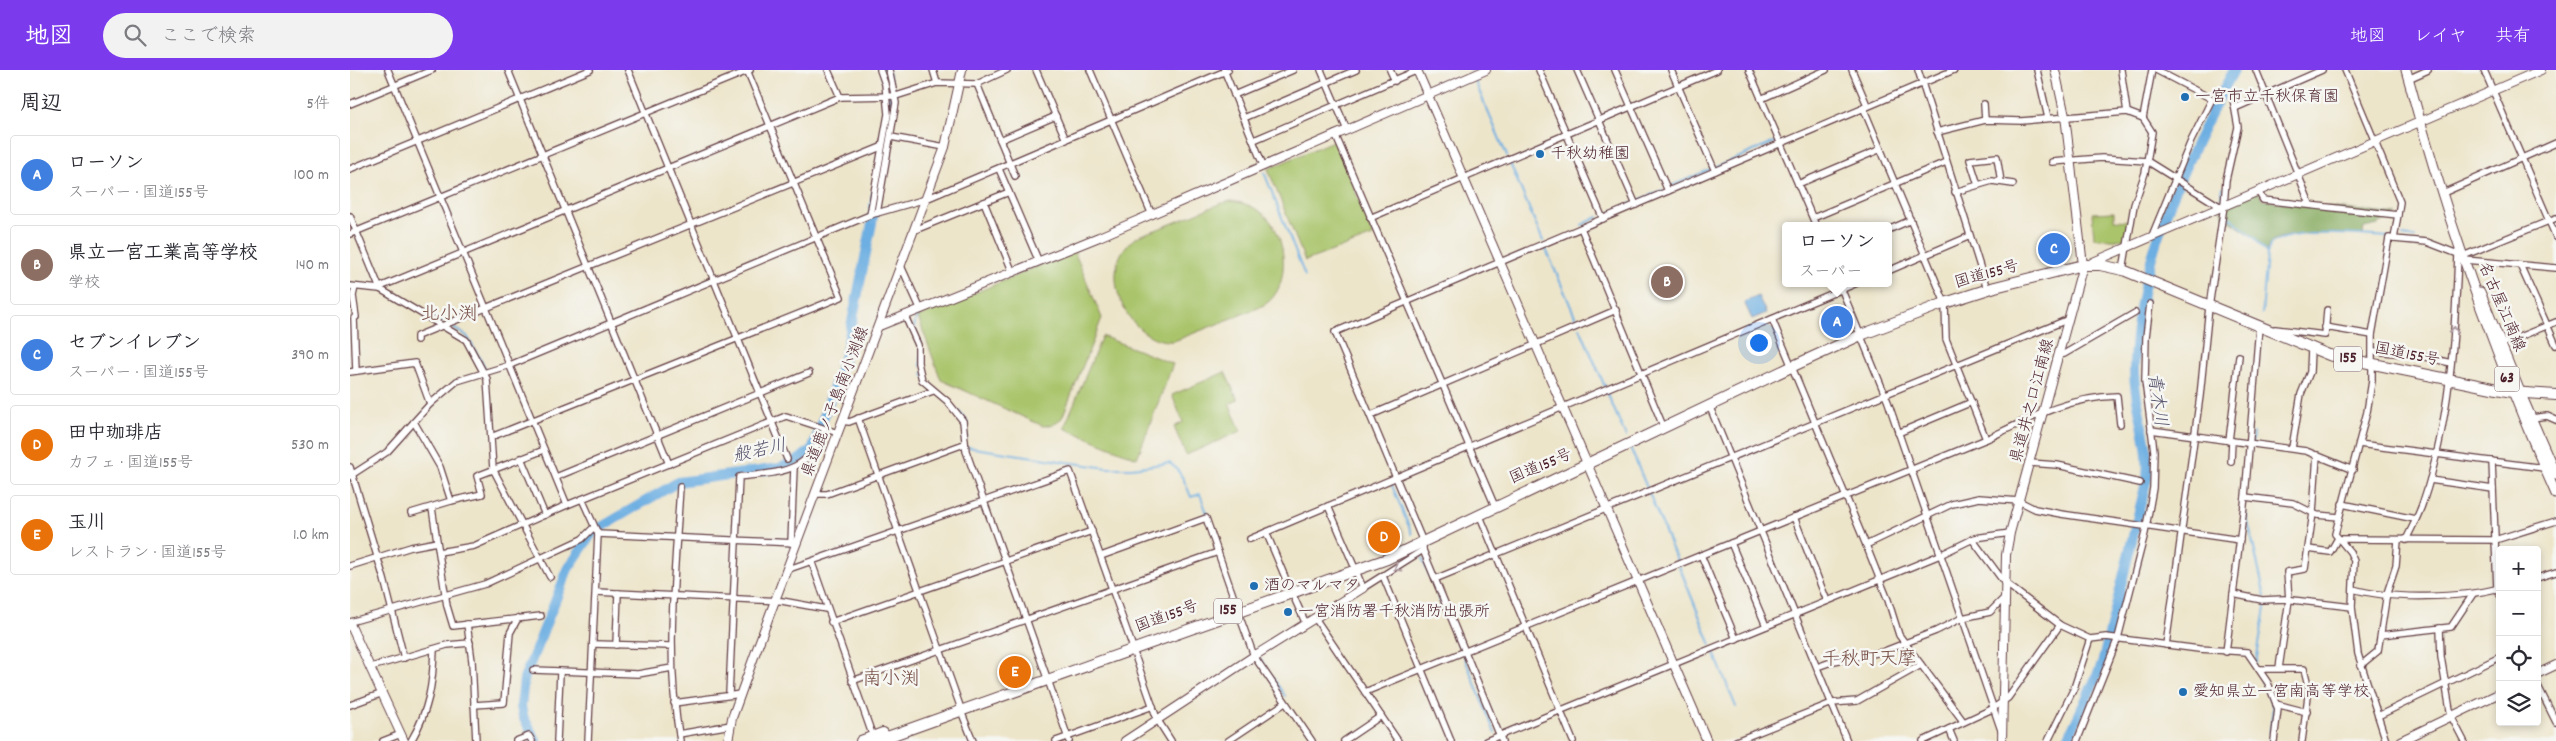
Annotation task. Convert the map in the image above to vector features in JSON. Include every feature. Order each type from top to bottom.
[{"type":"highway","name":"国道155号","points":[[861,741],[874,739],[1423,543],[1663,426],[1860,336],[1987,289],[2083,265],[2100,265],[2123,270],[2312,349],[2516,392],[2556,395]]},
{"type":"highway","name":"国道155号","points":[[1423,543],[1494,504],[1572,467],[1588,463]]},
{"type":"main road","name":"名古屋江南線","points":[[2407,74],[2420,123],[2462,257],[2516,392],[2552,468]]},
{"type":"main road","name":"名古屋江南線","points":[[2462,257],[2471,268],[2502,344],[2516,392],[2532,418],[2552,468],[2556,494]]},
{"type":"street","points":[[388,70],[567,505]]},
{"type":"street","points":[[350,104],[432,70]]},
{"type":"street","points":[[508,70],[590,266],[611,323],[669,464]]},
{"type":"street","points":[[350,169],[590,70]]},
{"type":"street","points":[[628,70],[787,459]]},
{"type":"street","points":[[350,234],[748,70],[841,297],[491,437]]},
{"type":"street","points":[[828,70],[840,96]]},
{"type":"street","points":[[874,214],[888,114],[887,96],[880,70]]},
{"type":"street","points":[[874,214],[891,137],[896,96],[889,70]]},
{"type":"street","points":[[933,70],[937,83]]},
{"type":"street","name":"県道鹿ノ子島南小渕線","points":[[728,741],[741,694],[794,543],[843,421],[945,147],[962,70]]},
{"type":"street","points":[[430,404],[415,363],[353,372],[352,286],[380,288],[770,127],[840,96],[896,96],[937,83],[977,84],[1007,70]]},
{"type":"street","points":[[1036,70],[1066,140]]},
{"type":"street","points":[[1090,70],[1152,215]]},
{"type":"street","points":[[352,475],[387,452],[430,404],[457,382],[510,365],[874,214],[926,199],[1225,70],[1263,165]]},
{"type":"street","points":[[1234,95],[1293,70]]},
{"type":"street","points":[[1321,70],[1347,130]]},
{"type":"street","points":[[1244,118],[1356,70]]},
{"type":"street","points":[[1390,70],[1395,81]]},
{"type":"street","points":[[1254,140],[1418,70],[1707,741]]},
{"type":"street","points":[[879,326],[1152,215],[1334,134],[1486,70]]},
{"type":"street","points":[[1539,70],[1603,219]]},
{"type":"street","points":[[1577,70],[1636,205]]},
{"type":"street","points":[[1615,70],[1668,191]]},
{"type":"street","points":[[1671,70],[1715,171]]},
{"type":"street","points":[[1370,218],[1717,70]]},
{"type":"street","points":[[1749,70],[1814,222]]},
{"type":"street","points":[[1761,99],[1826,70]]},
{"type":"street","points":[[1852,70],[1881,149],[1945,303],[1946,339],[1986,439]]},
{"type":"street","points":[[1918,70],[1987,289]]},
{"type":"street","points":[[1501,738],[1435,579],[1397,478],[1335,332],[1408,303],[1865,106],[1954,70]]},
{"type":"street","points":[[2037,70],[2048,118]]},
{"type":"street","name":"県道井之口江南線","points":[[2003,738],[2004,582],[2010,532],[2060,355],[2083,265],[2065,116],[2055,70]]},
{"type":"street","points":[[2121,70],[2127,112]]},
{"type":"street","points":[[2143,118],[2152,70]]},
{"type":"street","points":[[2152,237],[2174,179],[2212,99],[2156,70]]},
{"type":"street","points":[[2256,70],[2310,204]]},
{"type":"street","points":[[2235,108],[2322,70]]},
{"type":"street","points":[[2345,70],[2400,202],[2394,238]]},
{"type":"street","points":[[2407,74],[2428,70]]},
{"type":"street","points":[[2484,70],[2556,237]]},
{"type":"street","points":[[2083,265],[2099,261],[2541,70]]},
{"type":"street","points":[[977,84],[1015,176]]},
{"type":"street","points":[[2166,645],[2195,437],[2209,307],[2226,180],[2238,127],[2233,99]]},
{"type":"street","points":[[1984,104],[1985,120]]},
{"type":"street","points":[[1937,132],[1985,120],[2021,121],[2127,112],[2143,118],[2152,132],[2147,161],[2134,205],[2123,270]]},
{"type":"street","points":[[1000,140],[1056,116]]},
{"type":"street","points":[[1334,134],[1494,504]]},
{"type":"street","points":[[891,137],[945,147]]},
{"type":"street","points":[[2443,193],[2556,142]]},
{"type":"street","points":[[417,340],[416,336],[882,147]]},
{"type":"street","points":[[1798,184],[1881,149]]},
{"type":"street","points":[[1978,185],[1970,160],[1997,157],[2001,182]]},
{"type":"street","points":[[2052,162],[2102,158],[2147,161],[2174,179],[2223,206]]},
{"type":"street","points":[[1813,218],[1946,162]]},
{"type":"street","points":[[999,169],[1039,262]]},
{"type":"street","points":[[1955,192],[1992,181],[2013,184]]},
{"type":"street","points":[[2258,191],[2263,200],[2398,215]]},
{"type":"street","points":[[915,230],[1009,192]]},
{"type":"street","points":[[984,202],[1013,273]]},
{"type":"street","points":[[350,216],[380,288],[466,340],[485,373],[493,469],[550,577]]},
{"type":"street","points":[[2462,257],[2556,218]]},
{"type":"street","points":[[1892,228],[1911,220]]},
{"type":"street","points":[[1581,228],[1663,426]]},
{"type":"street","points":[[1892,269],[1970,236]]},
{"type":"street","points":[[2386,741],[2361,666],[2352,607],[2354,561],[2350,552],[2335,534],[2367,412],[2373,351],[2372,335],[2389,238],[2427,242],[2462,257],[2556,268]]},
{"type":"street","points":[[2406,540],[2430,480],[2451,379],[2462,257]]},
{"type":"street","points":[[2520,265],[2556,344]]},
{"type":"street","points":[[901,266],[921,310]]},
{"type":"street","points":[[1250,539],[1772,319],[1838,287]]},
{"type":"street","points":[[1840,287],[1886,395],[1926,517],[2003,738]]},
{"type":"street","points":[[2077,741],[2118,638],[2146,526],[2154,470],[2152,430],[2145,381],[2146,337],[2150,304]]},
{"type":"street","points":[[1371,415],[1616,310]]},
{"type":"street","points":[[2226,652],[2245,497],[2259,327],[2325,335],[2326,310]]},
{"type":"street","points":[[2060,355],[2135,313]]},
{"type":"street","points":[[905,316],[918,345],[918,364],[922,380],[947,401],[963,421],[964,444],[1068,739]]},
{"type":"street","points":[[1772,319],[1880,579],[1899,635],[1963,722]]},
{"type":"street","points":[[1435,579],[2069,319]]},
{"type":"street","points":[[2502,344],[2556,322]]},
{"type":"street","points":[[2325,327],[2372,335]]},
{"type":"street","points":[[2292,448],[2301,394],[2310,372],[2312,349]]},
{"type":"street","points":[[2373,351],[2417,355],[2451,363]]},
{"type":"street","points":[[2231,462],[2231,441],[2239,356]]},
{"type":"street","points":[[556,477],[809,372]]},
{"type":"street","points":[[843,421],[858,418],[934,391]]},
{"type":"street","points":[[1365,692],[1986,439],[2044,411],[2093,397],[2118,396],[2120,424]]},
{"type":"street","points":[[1898,433],[1972,402]]},
{"type":"street","points":[[1709,405],[1762,530],[1847,741]]},
{"type":"street","points":[[439,552],[474,546],[567,505],[786,416],[838,433]]},
{"type":"street","points":[[2532,418],[2547,416],[2556,420]]},
{"type":"street","points":[[858,418],[972,741]]},
{"type":"street","points":[[414,422],[440,466],[451,501]]},
{"type":"street","points":[[729,694],[737,540],[738,477],[783,472],[794,468],[814,452],[822,428]]},
{"type":"street","points":[[2152,430],[2292,448],[2317,455],[2353,470]]},
{"type":"street","points":[[815,494],[827,494],[964,444]]},
{"type":"street","points":[[2359,444],[2396,447],[2436,454],[2552,468]]},
{"type":"street","points":[[411,513],[482,494],[477,476],[544,450]]},
{"type":"street","points":[[2279,668],[2289,600],[2287,572],[2304,570],[2313,513],[2317,455]]},
{"type":"street","points":[[522,458],[545,515]]},
{"type":"street","points":[[2492,461],[2496,556]]},
{"type":"street","points":[[2030,463],[2057,465],[2140,483]]},
{"type":"street","points":[[366,467],[350,466],[404,658]]},
{"type":"street","points":[[384,741],[402,738],[372,667],[350,623],[446,597],[485,584],[596,531],[794,543],[794,468]]},
{"type":"street","points":[[786,570],[812,563],[1070,471],[1157,719],[1171,741]]},
{"type":"street","points":[[2430,480],[2493,489]]},
{"type":"street","points":[[680,487],[673,596],[672,646],[674,703],[680,738],[731,726]]},
{"type":"street","points":[[2245,497],[2293,503],[2313,513],[2339,517]]},
{"type":"street","points":[[1866,545],[1952,504],[1979,498],[2019,501],[2035,508],[2061,514],[2240,540]]},
{"type":"street","points":[[582,499],[596,531],[596,592],[588,741]]},
{"type":"street","points":[[2342,504],[2415,519]]},
{"type":"street","points":[[1328,506],[1363,588]]},
{"type":"street","points":[[432,508],[446,597],[453,626],[541,616]]},
{"type":"street","points":[[1480,516],[1573,741]]},
{"type":"street","points":[[1794,517],[1827,601]]},
{"type":"street","points":[[1101,556],[1206,518],[1254,656],[1312,741]]},
{"type":"street","points":[[2338,538],[2495,540],[2556,521]]},
{"type":"street","points":[[831,622],[1092,531]]},
{"type":"street","points":[[1266,532],[1306,624]]},
{"type":"street","points":[[1486,741],[1501,738],[1560,710],[1940,555],[1972,539],[2010,532]]},
{"type":"street","points":[[2308,549],[2330,552],[2338,538]]},
{"type":"street","points":[[1972,539],[2004,582],[2060,624],[2090,639],[2118,638],[2226,652],[2248,652],[2259,669],[2278,709],[2274,741]]},
{"type":"street","points":[[2361,666],[2378,650],[2387,593],[2396,566],[2398,540]]},
{"type":"street","points":[[350,566],[411,547],[437,542]]},
{"type":"street","points":[[1125,741],[1254,656],[1383,576],[1423,543]]},
{"type":"street","points":[[1731,543],[1766,626]]},
{"type":"street","points":[[852,681],[1218,552]]},
{"type":"street","points":[[1701,555],[1736,639]]},
{"type":"street","points":[[812,563],[826,608],[874,739]]},
{"type":"street","points":[[2541,577],[2556,572]]},
{"type":"street","points":[[1383,576],[1451,741]]},
{"type":"street","points":[[2353,589],[2367,593],[2431,596],[2473,594],[2496,588]]},
{"type":"street","points":[[596,592],[774,601],[826,608]]},
{"type":"street","points":[[616,645],[618,593]]},
{"type":"street","points":[[2233,594],[2262,600],[2289,600],[2352,607]]},
{"type":"street","points":[[2381,635],[2451,627],[2473,594]]},
{"type":"street","points":[[1817,667],[1834,661],[1882,652],[1904,644],[1962,618],[1990,612],[2004,598]]},
{"type":"street","points":[[474,704],[504,703],[510,633],[518,618]]},
{"type":"street","points":[[1315,618],[1398,741]]},
{"type":"street","points":[[467,624],[470,643],[476,741]]},
{"type":"street","points":[[1923,741],[2003,702],[2060,624]]},
{"type":"street","points":[[2440,628],[2445,684],[2451,716],[2464,741]]},
{"type":"street","points":[[2048,741],[2074,688],[2090,639]]},
{"type":"street","points":[[372,667],[434,649],[470,643]]},
{"type":"street","points":[[594,644],[672,646]]},
{"type":"street","points":[[410,741],[422,722],[432,687],[434,649]]},
{"type":"street","points":[[2378,716],[2496,660]]},
{"type":"street","points":[[2541,672],[2556,665]]},
{"type":"street","points":[[1736,741],[1832,703],[1857,701],[1921,666]]},
{"type":"street","points":[[533,670],[638,674],[672,668]]},
{"type":"street","points":[[2259,669],[2304,669],[2310,689],[2302,741]]},
{"type":"street","points":[[557,741],[560,672]]},
{"type":"street","points":[[2541,692],[2556,722]]},
{"type":"street","points":[[350,705],[383,693]]},
{"type":"street","points":[[674,703],[729,694],[741,694]]},
{"type":"street","points":[[2400,741],[2496,695]]},
{"type":"street","points":[[1228,741],[1285,703]]},
{"type":"street","points":[[2276,704],[2307,712]]},
{"type":"street","points":[[1056,741],[1068,739],[1153,706]]},
{"type":"street","points":[[1344,741],[1381,716]]},
{"type":"street","points":[[1949,729],[1954,741]]},
{"type":"street","points":[[516,741],[529,736],[532,741]]},
{"type":"green space","points":[[1335,140],[1373,236],[1305,261],[1268,169]]},
{"type":"green space","points":[[2258,191],[2263,200],[2398,215],[2378,225],[2364,228],[2363,235],[2315,234],[2278,238],[2270,243],[2266,253],[2255,238],[2224,217],[2221,207]]},
{"type":"green space","points":[[1231,201],[1239,202],[1260,211],[1275,228],[1283,253],[1283,273],[1277,292],[1261,307],[1174,341],[1157,339],[1143,331],[1130,318],[1121,303],[1117,286],[1116,268],[1122,252],[1139,236]]},
{"type":"green space","points":[[2114,212],[2114,220],[2130,221],[2126,240],[2094,238],[2092,213]]},
{"type":"green space","points":[[1074,251],[1102,318],[1062,418],[1052,425],[1043,426],[941,380],[918,317]]},
{"type":"green space","points":[[1102,336],[1173,364],[1137,458],[1064,428]]},
{"type":"green space","points":[[1225,372],[1238,400],[1229,404],[1241,431],[1186,455],[1174,427],[1183,422],[1172,395]]},
{"type":"water","points":[[1758,296],[1766,313],[1752,319],[1744,302]]},
{"type":"waterway","name":"般若川","points":[[884,70],[890,96],[888,120]]},
{"type":"waterway","name":"青木川","points":[[2067,741],[2102,664],[2147,478],[2147,450],[2134,380],[2137,327],[2144,288],[2167,212],[2198,139],[2234,70]]},
{"type":"waterway","points":[[1474,79],[1507,156]]},
{"type":"waterway","points":[[2223,92],[2232,99]]},
{"type":"waterway","points":[[1716,167],[1775,142]]},
{"type":"waterway","points":[[1509,161],[1543,241]]},
{"type":"waterway","points":[[1669,187],[1711,169]]},
{"type":"waterway","points":[[1264,172],[1305,276]]},
{"type":"waterway","points":[[2221,199],[2223,187]]},
{"type":"waterway","points":[[1637,201],[1663,190]]},
{"type":"waterway","name":"般若川","points":[[536,741],[523,716],[521,706],[524,679],[568,569],[593,532],[678,482],[780,468],[800,459],[813,448],[846,352],[873,218],[876,194]]},
{"type":"waterway","points":[[1605,215],[1632,203]]},
{"type":"waterway","points":[[2226,214],[2255,238],[2267,254],[2262,314]]},
{"type":"waterway","points":[[1582,225],[1598,217]]},
{"type":"waterway","points":[[2267,254],[2271,243],[2296,235],[2344,234],[2388,237]]},
{"type":"waterway","points":[[2403,236],[2415,238]]},
{"type":"waterway","points":[[1545,247],[1578,323]]},
{"type":"waterway","points":[[394,294],[443,322]]},
{"type":"waterway","points":[[916,317],[914,328],[921,344],[921,366]]},
{"type":"waterway","points":[[448,325],[467,336],[485,368]]},
{"type":"waterway","points":[[1580,328],[1605,387]]},
{"type":"waterway","points":[[923,373],[928,382]]},
{"type":"waterway","points":[[1606,390],[1626,437]]},
{"type":"waterway","points":[[958,411],[967,421],[967,438]]},
{"type":"waterway","points":[[2252,443],[2253,433]]},
{"type":"waterway","points":[[967,447],[1107,468],[1132,468],[1169,463],[1180,473],[1191,497],[1200,494],[1208,516]]},
{"type":"waterway","points":[[1630,447],[1647,488]]},
{"type":"waterway","points":[[1391,483],[1412,534]]},
{"type":"waterway","points":[[1649,493],[1677,561]]},
{"type":"waterway","points":[[2246,513],[2265,597]]},
{"type":"waterway","points":[[1422,558],[1461,650]]},
{"type":"waterway","points":[[1679,566],[1711,645]]},
{"type":"waterway","points":[[2256,663],[2266,602]]},
{"type":"waterway","points":[[1713,650],[1736,707]]},
{"type":"waterway","points":[[1463,654],[1495,733]]},
{"type":"waterway","points":[[1260,659],[1285,696]]},
{"type":"waterway","points":[[2259,674],[2273,708],[2269,741]]},
{"type":"place","name":"一宮市立千秋保育園","points":[[2185,97]]},
{"type":"place","name":"千秋幼稚園","points":[[1540,154]]},
{"type":"place","name":"セブンイレブン","points":[[2054,249]]},
{"type":"place","name":"県立一宮工業高等学校","points":[[1667,282]]},
{"type":"place","name":"ローソン","points":[[1837,322]]},
{"type":"place","name":"田中珈琲店","points":[[1384,537]]},
{"type":"place","name":"酒のマルマタ","points":[[1254,586]]},
{"type":"place","name":"一宮消防署千秋消防出張所","points":[[1288,612]]},
{"type":"place","name":"玉川","points":[[1015,672]]},
{"type":"place","name":"愛知県立一宮南高等学校","points":[[2183,692]]},
{"type":"district","name":"北小渕","points":[[449,315]]},
{"type":"district","name":"千秋町天摩","points":[[1869,660]]},
{"type":"district","name":"南小渕","points":[[891,680]]}]
